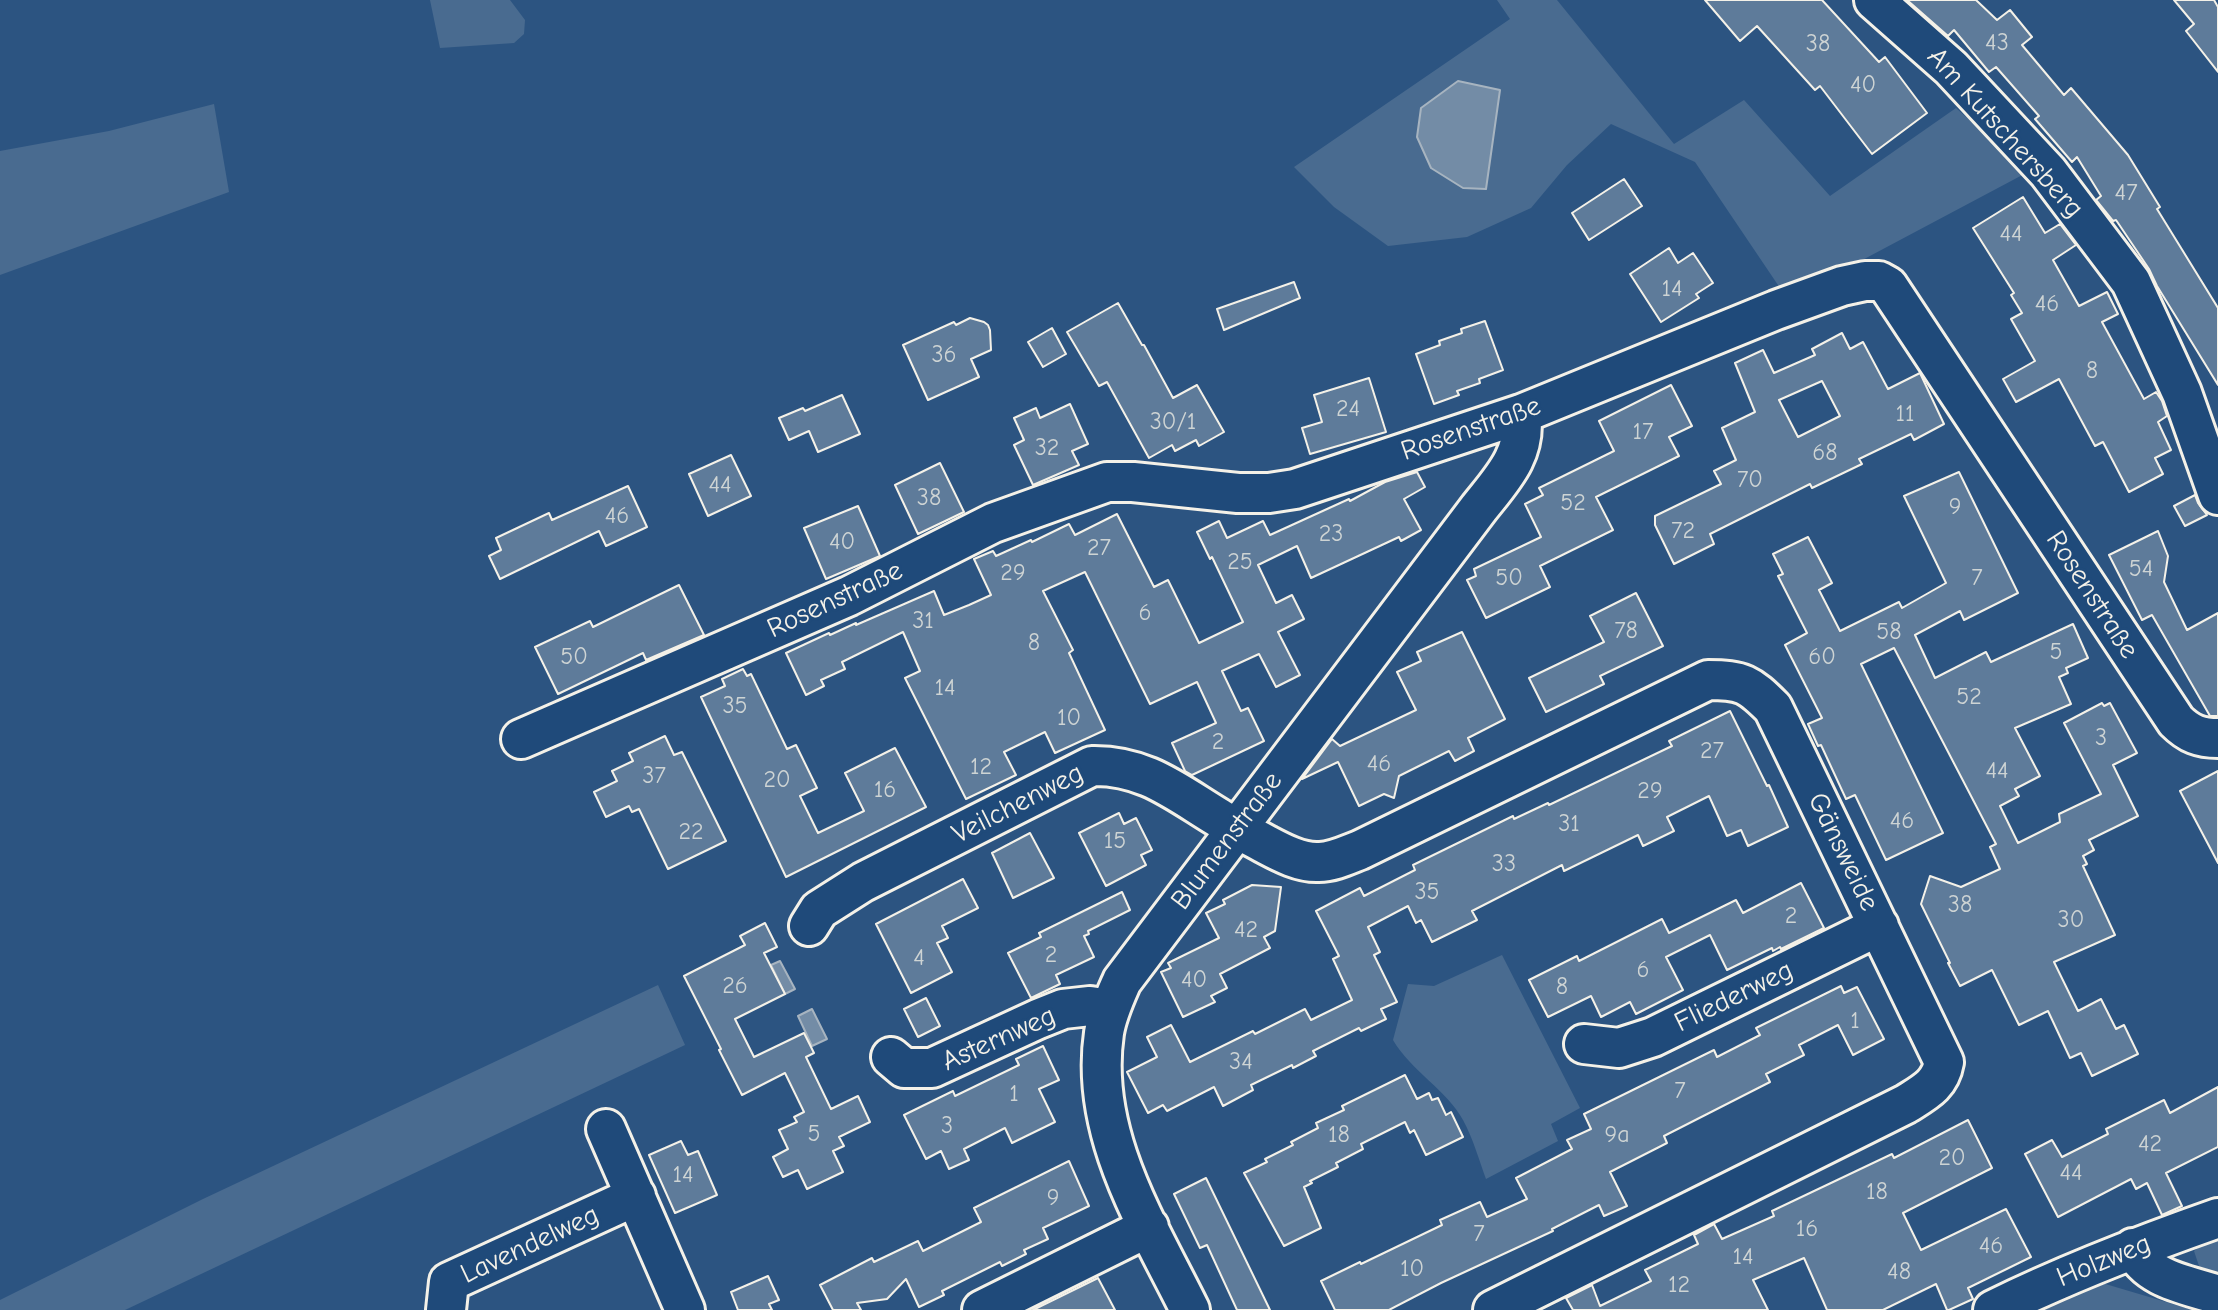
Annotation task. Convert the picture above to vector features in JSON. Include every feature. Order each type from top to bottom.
[{"type":"street","name":"Am Kutschersberg","points":[[1874,0],[1951,68],[2048,172],[2131,282],[2182,393],[2218,495]]},
{"type":"street","name":"Rosenstraße","points":[[521,739],[849,596],[993,523],[1085,489],[1107,482],[1133,482],[1238,493],[1295,489],[1521,414],[1776,310],[1865,281],[1879,281],[1888,286],[2176,721],[2188,733],[2218,738]]},
{"type":"street","name":"Blumenstraße","points":[[1190,1310],[1127,1181],[1108,1129],[1101,1075],[1104,1032],[1110,1009],[1122,981],[1510,470],[1521,444],[1521,414]]},
{"type":"street","name":"Gänsweide","points":[[1237,829],[1288,856],[1317,863],[1341,858],[1708,680],[1746,683],[1773,708],[1944,1062],[1942,1075],[1929,1090],[1906,1104],[1493,1310]]},
{"type":"street","name":"Veilchenweg","points":[[809,926],[819,910],[863,882],[1092,766],[1113,765],[1144,774],[1175,789],[1237,829]]},
{"type":"street","name":"Fliederweg","points":[[1584,1044],[1619,1048],[1653,1037],[1879,926]]},
{"type":"street","name":"Asternweg","points":[[891,1057],[904,1068],[932,1068],[1063,1009],[1090,1006],[1110,1009]]},
{"type":"street","name":"Lavendelweg","points":[[606,1129],[685,1310]]},
{"type":"street","name":"Lavendelweg","points":[[446,1310],[449,1282],[636,1196]]},
{"type":"street","name":"Holzweg","points":[[1993,1310],[2054,1280],[2218,1218]]},
{"type":"street","points":[[982,1310],[1149,1227]]},
{"type":"street","points":[[2133,1248],[2140,1262],[2161,1276],[2218,1295]]},
{"type":"shaded area","points":[[430,0],[510,0],[525,20],[524,34],[514,43],[440,48]]},
{"type":"shaded area","points":[[1497,0],[1557,0],[1674,144],[1744,100],[1830,196],[1956,108],[2028,172],[1804,291],[1780,288],[1695,162],[1611,124],[1567,165],[1531,208],[1467,237],[1388,246],[1334,207],[1294,167],[1510,19]]},
{"type":"shaded area","points":[[1458,81],[1500,90],[1486,189],[1463,188],[1431,168],[1417,137],[1421,108]]},
{"type":"shaded area","points":[[214,104],[229,192],[0,275],[0,151],[109,131]]},
{"type":"shaded area","points":[[1502,955],[1580,1108],[1551,1124],[1558,1141],[1486,1179],[1470,1134],[1456,1109],[1393,1040],[1408,984],[1434,986]]},
{"type":"shaded area","points":[[780,961],[795,989],[785,994],[771,965]]},
{"type":"shaded area","points":[[658,985],[685,1045],[125,1310],[0,1310],[0,1300],[203,1199]]},
{"type":"shaded area","points":[[812,1009],[827,1039],[812,1046],[798,1016]]},
{"type":"shaded area","points":[[2218,1231],[2218,1273],[2200,1269],[2194,1251]]},
{"type":"shaded area","points":[[2102,1283],[2193,1310],[1994,1310],[2088,1285]]},
{"type":"building","points":[[1705,0],[1822,0],[1879,62],[1885,57],[1927,113],[1872,154],[1820,86],[1815,90],[1757,26],[1740,41]]},
{"type":"building","points":[[1907,0],[1976,0],[1997,20],[2010,10],[2032,37],[2022,45],[2064,95],[2071,88],[2128,155],[2218,308],[2218,385],[2149,269],[2116,220],[2113,221],[2096,200],[2101,196],[2077,157],[2072,162],[2035,119],[2039,116],[1996,67],[1989,72],[1954,30],[1948,36]]},
{"type":"building","points":[[2174,0],[2214,0],[2218,7],[2218,72],[2186,31],[2194,24]]},
{"type":"building","points":[[1624,179],[1642,206],[1589,240],[1572,213]]},
{"type":"building","points":[[2023,197],[2045,233],[2060,224],[2076,245],[2053,260],[2079,306],[2107,292],[2118,314],[2102,322],[2144,399],[2156,392],[2162,401],[2167,416],[2158,422],[2171,450],[2155,458],[2163,474],[2129,492],[2103,442],[2095,446],[2059,379],[2016,402],[2003,379],[2035,361],[2011,319],[2022,313],[2011,295],[2014,293],[1973,228]]},
{"type":"building","points":[[1669,248],[1678,263],[1693,253],[1713,283],[1696,294],[1699,298],[1661,322],[1630,274]]},
{"type":"building","points":[[1294,282],[1300,298],[1224,330],[1217,309]]},
{"type":"building","points":[[1118,303],[1173,398],[1197,385],[1224,432],[1199,446],[1196,440],[1175,451],[1172,445],[1149,458],[1107,382],[1099,386],[1067,332]]},
{"type":"building","points":[[970,318],[984,322],[990,330],[991,350],[971,359],[979,377],[928,400],[903,345]]},
{"type":"building","points":[[1485,321],[1503,370],[1457,391],[1459,395],[1434,404],[1416,354],[1462,333],[1461,329]]},
{"type":"building","points":[[1052,328],[1066,354],[1043,367],[1028,342]]},
{"type":"building","points":[[1842,333],[1850,349],[1863,342],[1888,389],[1920,373],[1944,424],[1914,440],[1911,434],[1859,459],[1862,464],[1812,488],[1810,484],[1710,534],[1714,544],[1674,564],[1655,525],[1655,516],[1721,484],[1714,471],[1736,460],[1722,428],[1755,412],[1735,363],[1763,350],[1774,373],[1815,355],[1812,349]],"holes":[[[1822,381],[1840,416],[1798,437],[1779,400]]]},
{"type":"building","points":[[1369,378],[1386,432],[1310,454],[1302,428],[1322,422],[1314,395]]},
{"type":"building","points":[[1671,385],[1692,426],[1669,437],[1679,456],[1596,497],[1613,530],[1540,566],[1550,587],[1486,618],[1467,580],[1476,576],[1474,569],[1541,537],[1525,504],[1543,495],[1539,488],[1614,451],[1599,421]]},
{"type":"building","points":[[842,395],[860,434],[818,452],[809,431],[789,440],[779,418]]},
{"type":"building","points":[[1070,404],[1088,444],[1072,451],[1079,465],[1033,485],[1014,445],[1024,440],[1014,418],[1036,408],[1040,418]]},
{"type":"building","points":[[731,455],[751,496],[708,516],[689,474]]},
{"type":"building","points":[[940,463],[964,512],[918,534],[895,485]]},
{"type":"building","points":[[1417,472],[1425,487],[1404,499],[1421,530],[1311,578],[1297,546],[1258,565],[1276,603],[1292,595],[1304,619],[1278,632],[1300,675],[1276,687],[1259,654],[1222,671],[1241,711],[1248,708],[1264,741],[1192,775],[1185,771],[1172,743],[1216,723],[1197,682],[1150,704],[1085,572],[1043,591],[1073,650],[1069,653],[1105,730],[1055,753],[1045,732],[1004,752],[1016,775],[966,799],[905,678],[920,671],[903,632],[842,662],[845,669],[821,680],[824,686],[806,695],[786,653],[934,591],[944,615],[969,605],[991,595],[974,559],[993,551],[996,556],[1069,524],[1075,535],[1117,514],[1154,587],[1168,580],[1199,643],[1243,622],[1197,532],[1219,521],[1227,538],[1263,521],[1270,535],[1350,501],[1385,482]]},
{"type":"building","points":[[1959,472],[2018,593],[1964,620],[1960,611],[1915,635],[1935,678],[1986,652],[1991,662],[2073,624],[2088,658],[2066,668],[2068,673],[2059,677],[2071,704],[2015,728],[2040,776],[2015,789],[2019,796],[2000,806],[2018,843],[2060,822],[2059,814],[2101,794],[2064,723],[2102,703],[2104,706],[2110,703],[2137,753],[2113,765],[2138,816],[2089,840],[2094,850],[2083,856],[2087,864],[2083,866],[2115,935],[2054,962],[2078,1011],[2101,999],[2116,1029],[2124,1025],[2138,1054],[2092,1076],[2081,1053],[2070,1058],[2048,1011],[2019,1025],[1992,970],[1960,986],[1948,963],[1921,904],[1930,876],[1961,887],[2000,869],[1990,847],[1996,844],[1894,648],[1861,664],[1943,833],[1886,860],[1855,795],[1846,799],[1821,745],[1818,746],[1808,724],[1822,718],[1785,645],[1807,633],[1778,576],[1783,574],[1773,554],[1808,537],[1832,583],[1819,590],[1840,631],[1899,602],[1902,608],[1946,583],[1904,496]]},
{"type":"building","points":[[628,486],[647,527],[606,546],[599,531],[500,579],[489,556],[501,550],[496,538],[549,513],[552,520]]},
{"type":"building","points":[[2195,495],[2207,515],[2185,526],[2174,506]]},
{"type":"building","points":[[858,506],[880,556],[826,579],[804,528]]},
{"type":"building","points":[[2158,531],[2168,556],[2164,582],[2187,630],[2218,613],[2218,716],[2210,716],[2152,615],[2142,620],[2109,555]]},
{"type":"building","points":[[679,585],[704,635],[646,660],[643,653],[558,694],[535,647],[590,621],[593,627]]},
{"type":"building","points":[[1636,593],[1663,646],[1600,676],[1604,684],[1546,712],[1529,678],[1604,642],[1590,616]]},
{"type":"building","points":[[1462,632],[1505,719],[1468,738],[1474,751],[1455,761],[1449,751],[1399,776],[1394,798],[1384,794],[1359,806],[1338,762],[1302,779],[1332,739],[1340,746],[1416,710],[1397,672],[1421,661],[1417,652]]},
{"type":"building","points":[[743,669],[747,676],[751,674],[787,749],[796,745],[817,788],[800,796],[818,833],[864,811],[845,773],[895,748],[926,807],[786,877],[701,697],[725,686],[722,679]]},
{"type":"building","points":[[1730,711],[1788,827],[1748,846],[1741,830],[1727,836],[1709,796],[1667,817],[1674,831],[1643,846],[1638,835],[1564,871],[1562,865],[1472,911],[1477,920],[1432,942],[1421,920],[1416,923],[1408,906],[1368,927],[1380,952],[1374,955],[1397,1002],[1381,1009],[1386,1019],[1361,1031],[1359,1028],[1313,1051],[1316,1056],[1251,1085],[1253,1090],[1223,1106],[1214,1087],[1167,1111],[1163,1105],[1148,1113],[1127,1072],[1157,1057],[1147,1037],[1171,1025],[1190,1062],[1305,1009],[1311,1020],[1352,1000],[1333,959],[1339,956],[1316,911],[1360,888],[1364,896],[1415,870],[1413,865],[1513,816],[1514,819],[1549,805],[1672,746],[1669,741]]},
{"type":"building","points":[[665,736],[674,755],[682,752],[726,841],[668,869],[639,809],[632,812],[629,806],[606,817],[594,792],[617,781],[612,771],[633,761],[629,753]]},
{"type":"building","points":[[2218,771],[2218,863],[2180,791]]},
{"type":"building","points":[[1119,813],[1124,824],[1136,818],[1152,850],[1141,855],[1146,865],[1106,886],[1079,833]]},
{"type":"building","points":[[1030,833],[1054,878],[1013,898],[992,853]]},
{"type":"building","points":[[963,879],[978,908],[942,926],[948,938],[937,943],[952,972],[911,993],[876,924]]},
{"type":"building","points":[[1801,883],[1824,928],[1727,970],[1710,935],[1666,957],[1683,990],[1636,1014],[1630,1002],[1601,1017],[1591,996],[1548,1017],[1529,980],[1577,956],[1579,961],[1662,919],[1669,933],[1736,900],[1743,913]]},
{"type":"building","points":[[1252,885],[1281,887],[1275,931],[1264,937],[1270,948],[1220,974],[1227,988],[1211,996],[1215,1002],[1183,1017],[1161,972],[1171,968],[1168,963],[1219,938],[1206,913]]},
{"type":"building","points":[[1122,892],[1130,910],[1084,936],[1094,957],[1056,975],[1060,984],[1031,998],[1008,953],[1041,937],[1039,933]]},
{"type":"building","points":[[765,923],[777,947],[764,953],[785,994],[735,1019],[754,1057],[804,1033],[814,1053],[806,1057],[831,1109],[858,1096],[870,1122],[839,1137],[844,1146],[833,1151],[843,1172],[807,1189],[798,1170],[783,1177],[773,1157],[788,1149],[779,1130],[797,1122],[794,1117],[804,1112],[785,1073],[742,1095],[684,976],[745,945],[740,936]]},
{"type":"building","points":[[1841,986],[1844,993],[1857,987],[1884,1039],[1853,1055],[1838,1025],[1799,1045],[1804,1055],[1766,1074],[1770,1082],[1664,1136],[1667,1143],[1610,1172],[1627,1206],[1604,1216],[1599,1205],[1553,1231],[1389,1310],[1335,1310],[1321,1281],[1442,1225],[1440,1220],[1480,1202],[1487,1217],[1527,1199],[1516,1178],[1572,1149],[1567,1140],[1591,1129],[1584,1114],[1714,1050],[1717,1057],[1760,1035],[1756,1028]]},
{"type":"building","points":[[926,998],[940,1026],[918,1037],[904,1009]]},
{"type":"building","points":[[1043,1046],[1059,1080],[1039,1089],[1055,1122],[1012,1143],[1005,1128],[964,1149],[969,1160],[949,1169],[941,1151],[926,1159],[904,1115],[953,1091],[955,1096],[1019,1065],[1016,1059]]},
{"type":"building","points":[[1405,1075],[1417,1099],[1429,1093],[1432,1100],[1438,1098],[1446,1115],[1451,1112],[1463,1137],[1426,1155],[1414,1130],[1410,1133],[1405,1122],[1361,1144],[1363,1149],[1336,1163],[1338,1167],[1304,1187],[1321,1228],[1284,1246],[1244,1173],[1267,1162],[1265,1159],[1318,1128],[1316,1123],[1344,1110],[1342,1106]]},
{"type":"building","points":[[2218,1087],[2218,1147],[2166,1173],[2182,1206],[2162,1215],[2147,1183],[2136,1189],[2131,1179],[2058,1217],[2025,1154],[2052,1140],[2062,1157],[2108,1134],[2106,1129],[2164,1100],[2170,1113]]},
{"type":"building","points":[[1968,1120],[1992,1168],[1903,1213],[1921,1250],[2006,1209],[2031,1257],[1968,1288],[1973,1299],[1949,1310],[1936,1284],[1883,1310],[1827,1310],[1804,1258],[1753,1280],[1768,1310],[1573,1310],[1566,1298],[1592,1285],[1600,1306],[1651,1281],[1645,1270],[1698,1244],[1694,1235],[1714,1224],[1722,1239],[1774,1216],[1772,1211],[1892,1154],[1894,1158]]},
{"type":"building","points":[[681,1141],[688,1155],[698,1151],[717,1195],[675,1213],[649,1155]]},
{"type":"building","points":[[1069,1161],[1089,1206],[1043,1228],[1048,1239],[1024,1250],[1026,1254],[1002,1266],[1000,1262],[942,1291],[944,1295],[919,1307],[906,1279],[887,1299],[857,1303],[861,1310],[833,1310],[820,1285],[872,1258],[874,1262],[918,1241],[923,1251],[981,1222],[974,1208]]},
{"type":"building","points":[[1206,1178],[1270,1310],[1237,1310],[1207,1245],[1200,1248],[1174,1194]]},
{"type":"building","points":[[768,1276],[779,1300],[769,1304],[772,1310],[738,1310],[731,1292]]},
{"type":"building","points":[[1098,1278],[1115,1310],[1033,1310]]}]
